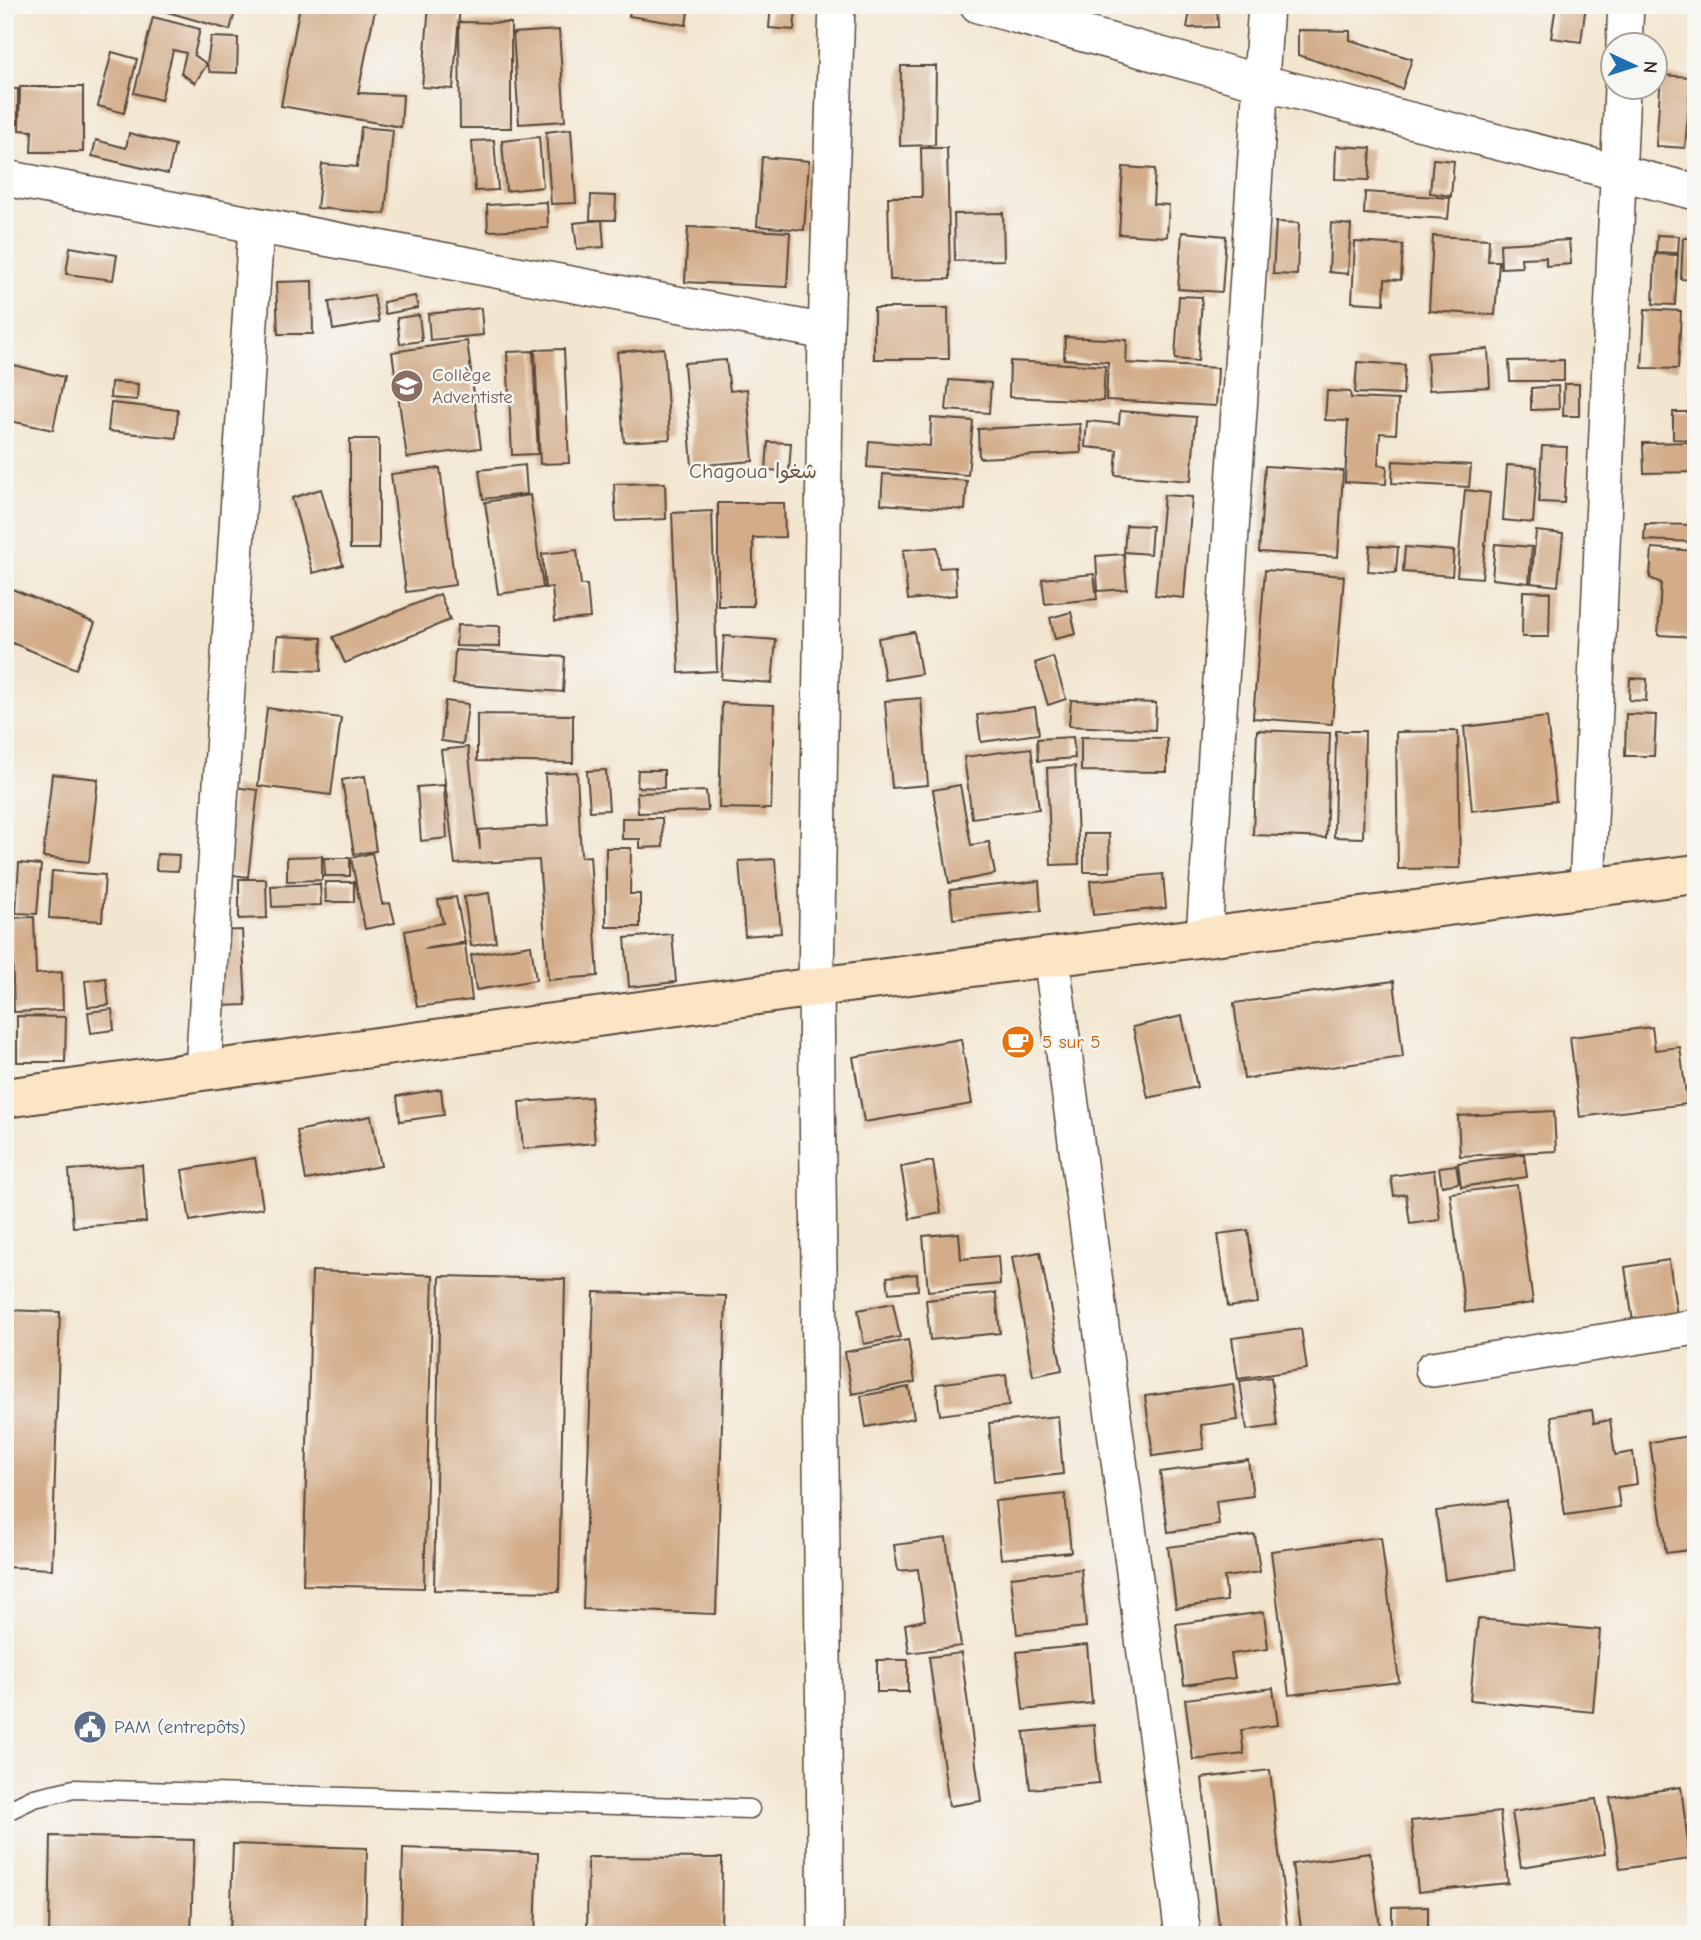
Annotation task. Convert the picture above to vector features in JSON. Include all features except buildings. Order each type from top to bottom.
[{"type":"street","points":[[826,1935],[816,987],[826,332],[837,5]]},
{"type":"street","points":[[978,5],[1263,83],[1696,192]]},
{"type":"street","points":[[1204,936],[1263,83],[1266,5]]},
{"type":"street","points":[[1625,32],[1626,5]]},
{"type":"street","points":[[1587,890],[1621,102]]},
{"type":"street","points":[[5,178],[826,332]]},
{"type":"street","points":[[203,1070],[256,227]]},
{"type":"street","points":[[5,1098],[816,987],[1696,874]]},
{"type":"street","points":[[1051,956],[1183,1935]]},
{"type":"street","points":[[1433,1369],[1696,1328]]},
{"type":"lane","points":[[5,1812],[34,1798],[74,1789],[750,1809]]},
{"type":"place","name":"Collège Adventiste","points":[[407,386]]},
{"type":"place","name":"5 sur 5","points":[[1018,1042]]},
{"type":"place","name":"PAM (entrepôts)","points":[[90,1727]]},
{"type":"district","name":"Chagoua شغوا","points":[[753,471]]}]
